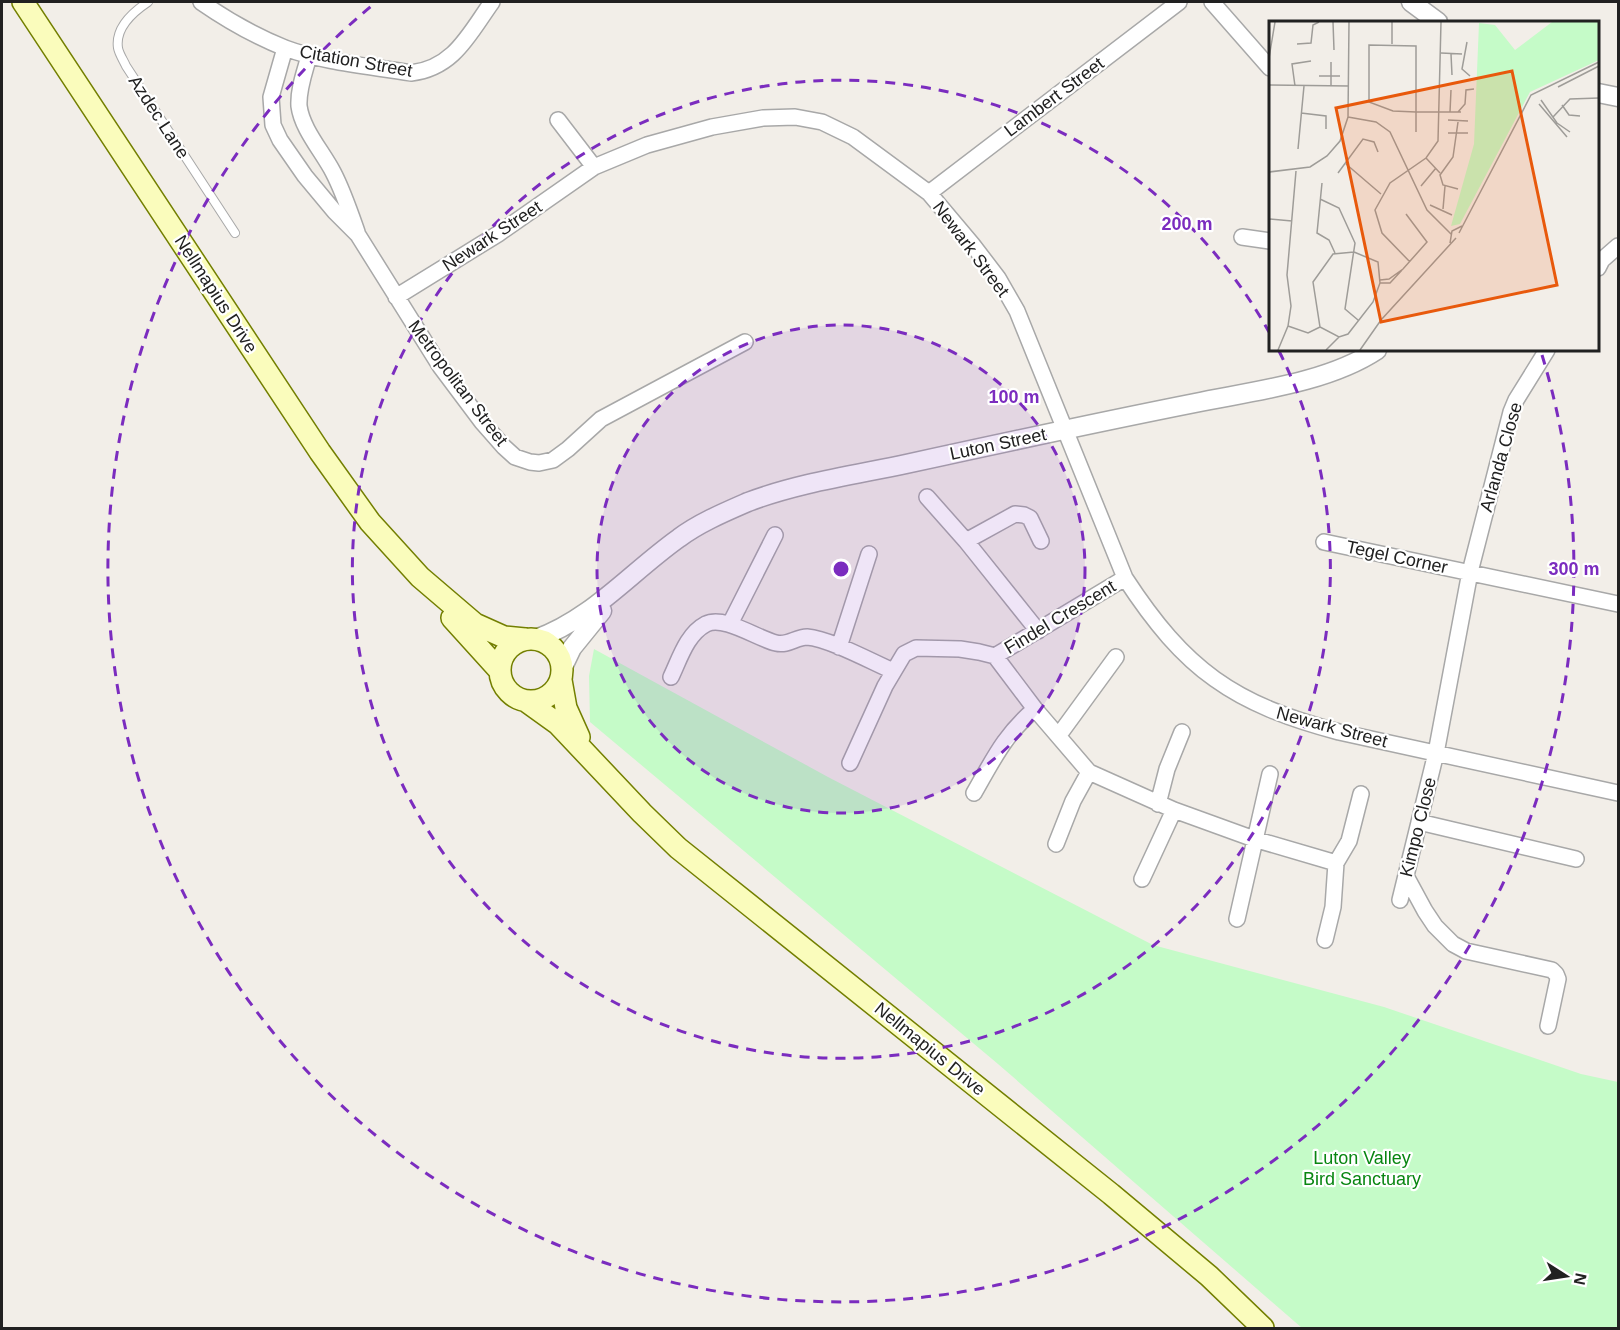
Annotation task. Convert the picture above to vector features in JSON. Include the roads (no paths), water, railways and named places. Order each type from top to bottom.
[{"type":"main road","name":"Nellmapius Drive","points":[[22,2],[320,452],[370,522],[500,671]]},
{"type":"main road","name":"Nellmapius Drive","points":[[420,577],[475,624],[504,637],[530,639]]},
{"type":"main road","points":[[530,639],[546,642],[560,658],[561,675],[555,690],[547,697],[537,701],[516,698],[502,682],[500,671],[501,660],[506,651],[514,644],[530,639]]},
{"type":"main road","name":"Nellmapius Drive","points":[[561,675],[570,720],[598,769]]},
{"type":"main road","name":"Nellmapius Drive","points":[[526,701],[558,724],[598,769],[678,848],[1111,1194],[1209,1276],[1263,1329]]},
{"type":"street","name":"Citation Street","points":[[201,2],[229,21],[285,48],[309,56],[411,73],[426,72],[442,64],[452,55],[492,2]]},
{"type":"street","name":"Lambert Street","points":[[929,193],[1179,2]]},
{"type":"street","points":[[1212,2],[1269,67]]},
{"type":"street","points":[[1411,2],[1437,21]]},
{"type":"street","name":"Metropolitan Street","points":[[285,48],[271,97],[273,125],[280,140],[305,176],[334,212],[358,235]]},
{"type":"street","name":"Metropolitan Street","points":[[309,56],[300,93],[299,105],[303,120],[333,173],[358,235],[440,366],[482,422],[515,457],[539,463],[553,460],[601,418],[745,342]]},
{"type":"street","points":[[1599,93],[1618,97]]},
{"type":"street","name":"Newark Street","points":[[396,297],[498,234],[594,167],[647,145],[712,127],[763,118],[795,117],[822,122],[854,137],[929,193],[998,278],[1017,311],[1125,578],[1146,610],[1176,647],[1227,689],[1255,704],[1295,720],[1618,794]]},
{"type":"street","points":[[558,120],[594,167]]},
{"type":"street","points":[[1242,237],[1269,241]]},
{"type":"street","points":[[1599,266],[1602,260],[1618,246]]},
{"type":"street","name":"Luton Street","points":[[530,639],[558,631],[581,617],[681,536],[747,502],[782,491],[1302,380],[1341,368],[1375,351]]},
{"type":"street","name":"Arlanda Close","points":[[1436,753],[1470,572],[1511,412],[1546,351]]},
{"type":"street","points":[[927,496],[1038,631]]},
{"type":"street","points":[[966,541],[1008,517],[1018,514],[1030,518],[1041,541]]},
{"type":"street","points":[[730,624],[775,535]]},
{"type":"street","name":"Tegel Corner","points":[[1324,542],[1470,572]]},
{"type":"street","points":[[838,647],[869,554]]},
{"type":"street","points":[[1470,572],[1618,604]]},
{"type":"street","name":"Luton Street","points":[[561,675],[572,648],[588,626],[635,574]]},
{"type":"street","name":"Findel Crescent","points":[[995,656],[1125,578]]},
{"type":"street","points":[[671,677],[688,641],[708,622],[730,624],[775,643],[788,644],[807,637],[893,670]]},
{"type":"street","points":[[850,763],[893,670],[904,654],[916,648],[960,649],[995,656],[1035,709],[1089,772],[1174,810],[1254,839],[1336,863]]},
{"type":"street","points":[[1059,735],[1116,657]]},
{"type":"street","points":[[974,793],[1017,724],[1035,709]]},
{"type":"street","points":[[1158,804],[1167,769],[1182,732]]},
{"type":"street","name":"Kimpo Close","points":[[1400,900],[1436,753]]},
{"type":"street","points":[[1056,844],[1073,801],[1089,772]]},
{"type":"street","points":[[1237,919],[1270,774]]},
{"type":"street","points":[[1324,940],[1333,907],[1336,863],[1349,841],[1361,794]]},
{"type":"street","points":[[1142,879],[1174,810]]},
{"type":"street","points":[[1419,822],[1576,859]]},
{"type":"street","points":[[1406,876],[1435,926],[1453,944],[1466,951],[1552,970],[1556,974],[1558,979],[1548,1026]]},
{"type":"lane","name":"Azdec Lane","points":[[148,2],[126,21],[119,35],[118,49],[126,66],[235,233]]},
{"type":"park label","name":"Luton Valley Bird Sanctuary","points":[[1362,1168]]}]
